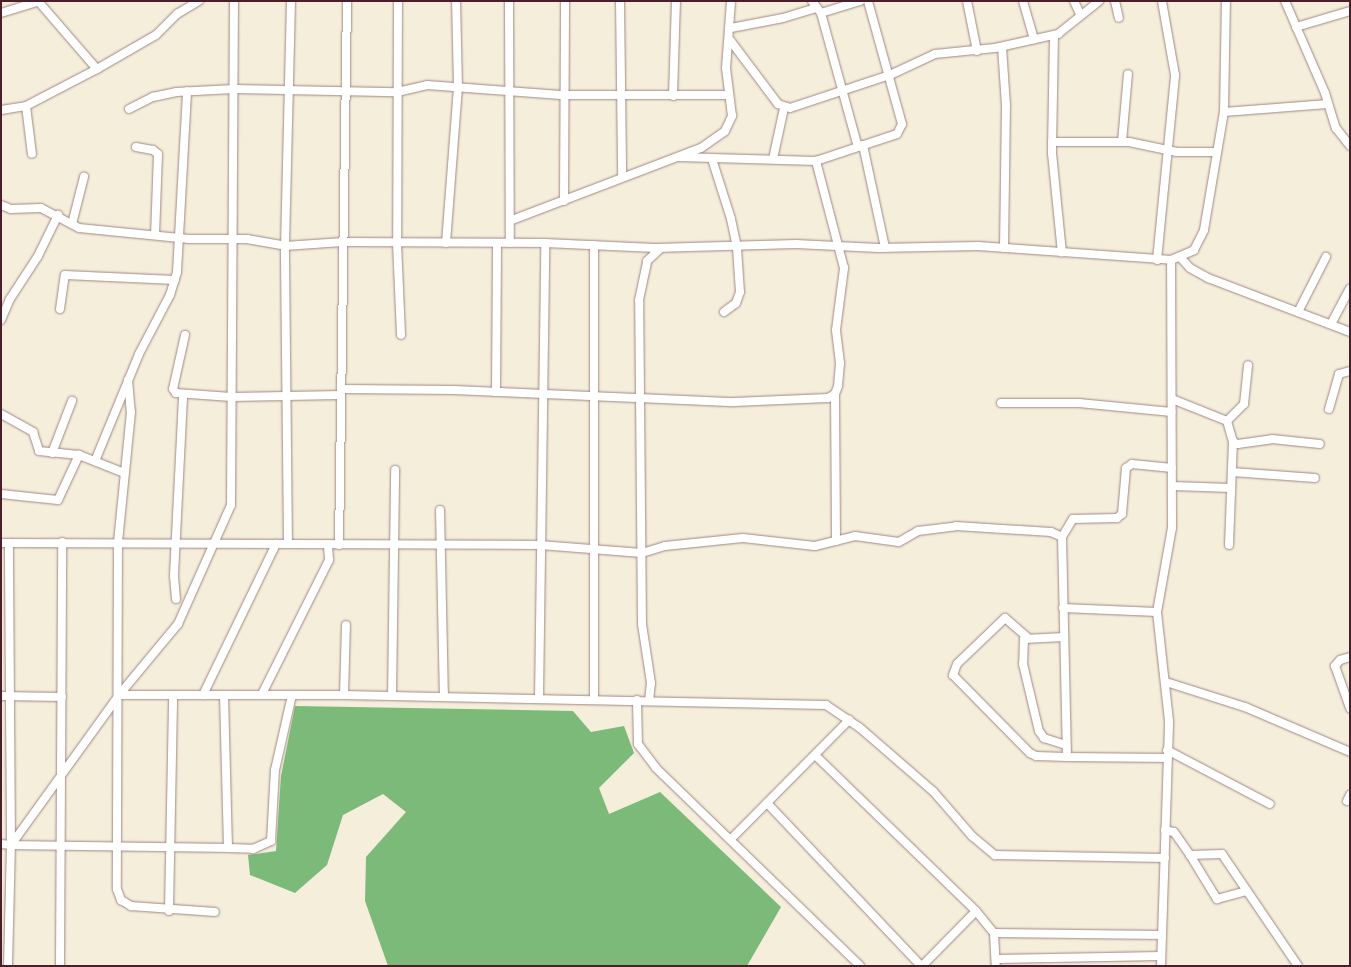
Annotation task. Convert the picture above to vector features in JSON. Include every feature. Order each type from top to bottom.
[{"type":"street","points":[[1,13],[38,1],[97,69]]},
{"type":"street","points":[[1,110],[26,106],[97,69],[156,35],[177,14],[199,1]]},
{"type":"street","points":[[11,844],[62,777],[119,695],[178,624],[231,505],[234,1]]},
{"type":"street","points":[[288,544],[285,246],[291,1]]},
{"type":"street","points":[[340,545],[343,92],[347,1]]},
{"type":"street","points":[[398,1],[397,242],[401,335]]},
{"type":"street","points":[[446,243],[458,87],[456,1]]},
{"type":"street","points":[[509,1],[512,220],[510,243]]},
{"type":"street","points":[[564,201],[565,1]]},
{"type":"street","points":[[620,1],[622,177]]},
{"type":"street","points":[[673,96],[676,1]]},
{"type":"street","points":[[512,220],[701,148],[725,131],[732,116],[726,68],[731,28],[731,1]]},
{"type":"street","points":[[731,28],[783,18],[816,7],[860,1]]},
{"type":"street","points":[[678,157],[816,161],[902,130],[890,75],[868,1]]},
{"type":"street","points":[[966,1],[977,50]]},
{"type":"street","points":[[1023,1],[1034,39]]},
{"type":"street","points":[[1074,1],[1080,14]]},
{"type":"street","points":[[784,108],[890,75],[935,54],[1002,47],[1054,35],[1099,1]]},
{"type":"street","points":[[1115,1],[1119,18]]},
{"type":"street","points":[[1157,260],[1175,75],[1162,1]]},
{"type":"street","points":[[1,205],[11,209],[41,208],[58,214],[79,228],[179,237],[234,239],[285,246],[342,242],[545,243],[661,248],[837,245],[885,248],[1004,248],[1171,260],[1180,258],[1194,250],[1204,230],[1215,152],[1224,112],[1226,1]]},
{"type":"street","points":[[1285,1],[1328,104],[1336,128],[1350,146]]},
{"type":"street","points":[[816,7],[844,90],[885,248]]},
{"type":"street","points":[[1296,27],[1350,12]]},
{"type":"street","points":[[1054,35],[1052,142],[1062,252]]},
{"type":"street","points":[[730,40],[784,108]]},
{"type":"street","points":[[1002,47],[1006,105],[1004,248]]},
{"type":"street","points":[[1122,142],[1128,74]]},
{"type":"street","points":[[128,109],[154,97],[187,91],[397,92],[427,85],[621,97],[728,95]]},
{"type":"street","points":[[95,461],[128,380],[175,280],[187,91]]},
{"type":"street","points":[[1224,112],[1328,104]]},
{"type":"street","points":[[26,106],[32,154]]},
{"type":"street","points":[[773,159],[784,108]]},
{"type":"street","points":[[1052,142],[1122,142],[1168,150],[1215,152]]},
{"type":"street","points":[[136,147],[153,150],[158,154],[155,234]]},
{"type":"street","points":[[712,159],[732,218],[737,248],[740,292],[736,303],[724,312]]},
{"type":"street","points":[[816,161],[844,268],[844,282],[836,330],[840,363],[836,394],[836,541]]},
{"type":"street","points":[[72,224],[84,177]]},
{"type":"street","points":[[1,320],[10,299],[38,256],[58,214]]},
{"type":"street","points":[[496,392],[497,243]]},
{"type":"street","points":[[539,698],[545,243]]},
{"type":"street","points":[[594,245],[594,700]]},
{"type":"street","points":[[649,701],[650,670],[642,624],[642,275],[647,261],[661,248]]},
{"type":"street","points":[[1298,312],[1326,257]]},
{"type":"street","points":[[1180,258],[1190,268],[1208,278],[1350,332]]},
{"type":"street","points":[[1161,966],[1169,720],[1157,612],[1172,528],[1171,260]]},
{"type":"street","points":[[60,309],[65,275],[175,280]]},
{"type":"street","points":[[1331,324],[1350,288]]},
{"type":"street","points":[[185,335],[173,389],[183,395],[288,397],[341,392],[496,392],[593,397],[812,400],[836,394]]},
{"type":"street","points":[[1227,421],[1244,404],[1248,366]]},
{"type":"street","points":[[1329,408],[1339,374],[1350,371]]},
{"type":"street","points":[[128,380],[131,412],[122,472],[118,543],[117,889],[121,900],[131,906],[169,911],[215,912]]},
{"type":"street","points":[[176,599],[176,544],[183,395]]},
{"type":"street","points":[[1172,399],[1227,421]]},
{"type":"street","points":[[52,453],[72,401]]},
{"type":"street","points":[[1001,403],[1079,403],[1172,412]]},
{"type":"street","points":[[1,414],[33,432],[40,451],[79,455],[122,472]]},
{"type":"street","points":[[1227,421],[1233,442],[1229,545]]},
{"type":"street","points":[[1233,442],[1278,439],[1320,444]]},
{"type":"street","points":[[1,494],[58,500],[79,455]]},
{"type":"street","points":[[1067,757],[1062,537],[1073,519],[1117,518],[1122,514],[1126,468],[1132,464],[1172,468]]},
{"type":"street","points":[[392,696],[395,470]]},
{"type":"street","points":[[1232,472],[1315,478]]},
{"type":"street","points":[[1172,486],[1231,488]]},
{"type":"street","points":[[440,510],[444,696]]},
{"type":"street","points":[[8,966],[11,844],[11,696],[5,543],[540,545],[594,547],[642,553],[665,546],[743,538],[815,546],[855,536],[899,542],[918,531],[956,526],[1051,532],[1062,537]]},
{"type":"street","points":[[60,966],[63,845],[62,542]]},
{"type":"street","points":[[203,695],[276,544]]},
{"type":"street","points":[[262,694],[329,560],[328,544]]},
{"type":"street","points":[[1063,608],[1157,612]]},
{"type":"street","points":[[1064,637],[1027,637],[1005,618],[958,664],[953,675],[1036,756],[1167,754],[1270,804]]},
{"type":"street","points":[[344,695],[346,625]]},
{"type":"street","points":[[1027,637],[1023,644],[1023,664],[1039,731],[1044,738],[1066,745]]},
{"type":"street","points":[[1350,657],[1340,660],[1335,666],[1350,708]]},
{"type":"street","points":[[1166,682],[1245,707],[1350,752]]},
{"type":"street","points":[[119,695],[292,694],[444,696],[826,705],[849,720],[933,791],[972,836],[995,855],[1165,858]]},
{"type":"street","points":[[1,844],[170,845],[252,848],[271,841],[275,770],[292,694]]},
{"type":"street","points":[[169,911],[173,695]]},
{"type":"street","points":[[224,695],[228,848]]},
{"type":"street","points":[[1,696],[62,697]]},
{"type":"street","points":[[637,700],[638,744],[656,768],[731,838],[860,966]]},
{"type":"street","points":[[731,838],[849,720]]},
{"type":"street","points":[[815,754],[976,911],[994,933],[996,962],[1091,962],[1161,956]]},
{"type":"street","points":[[767,803],[921,966],[976,911]]},
{"type":"street","points":[[1165,830],[1174,832],[1217,899],[1247,891]]},
{"type":"street","points":[[1190,855],[1222,854],[1298,966]]},
{"type":"street","points":[[994,933],[1162,935]]},
{"type":"green space","points":[[295,706],[573,711],[591,732],[624,726],[634,753],[599,788],[609,814],[660,792],[781,907],[747,966],[388,966],[365,901],[366,857],[406,812],[383,794],[343,815],[327,865],[295,893],[250,875],[248,855],[276,851],[281,776]]}]
